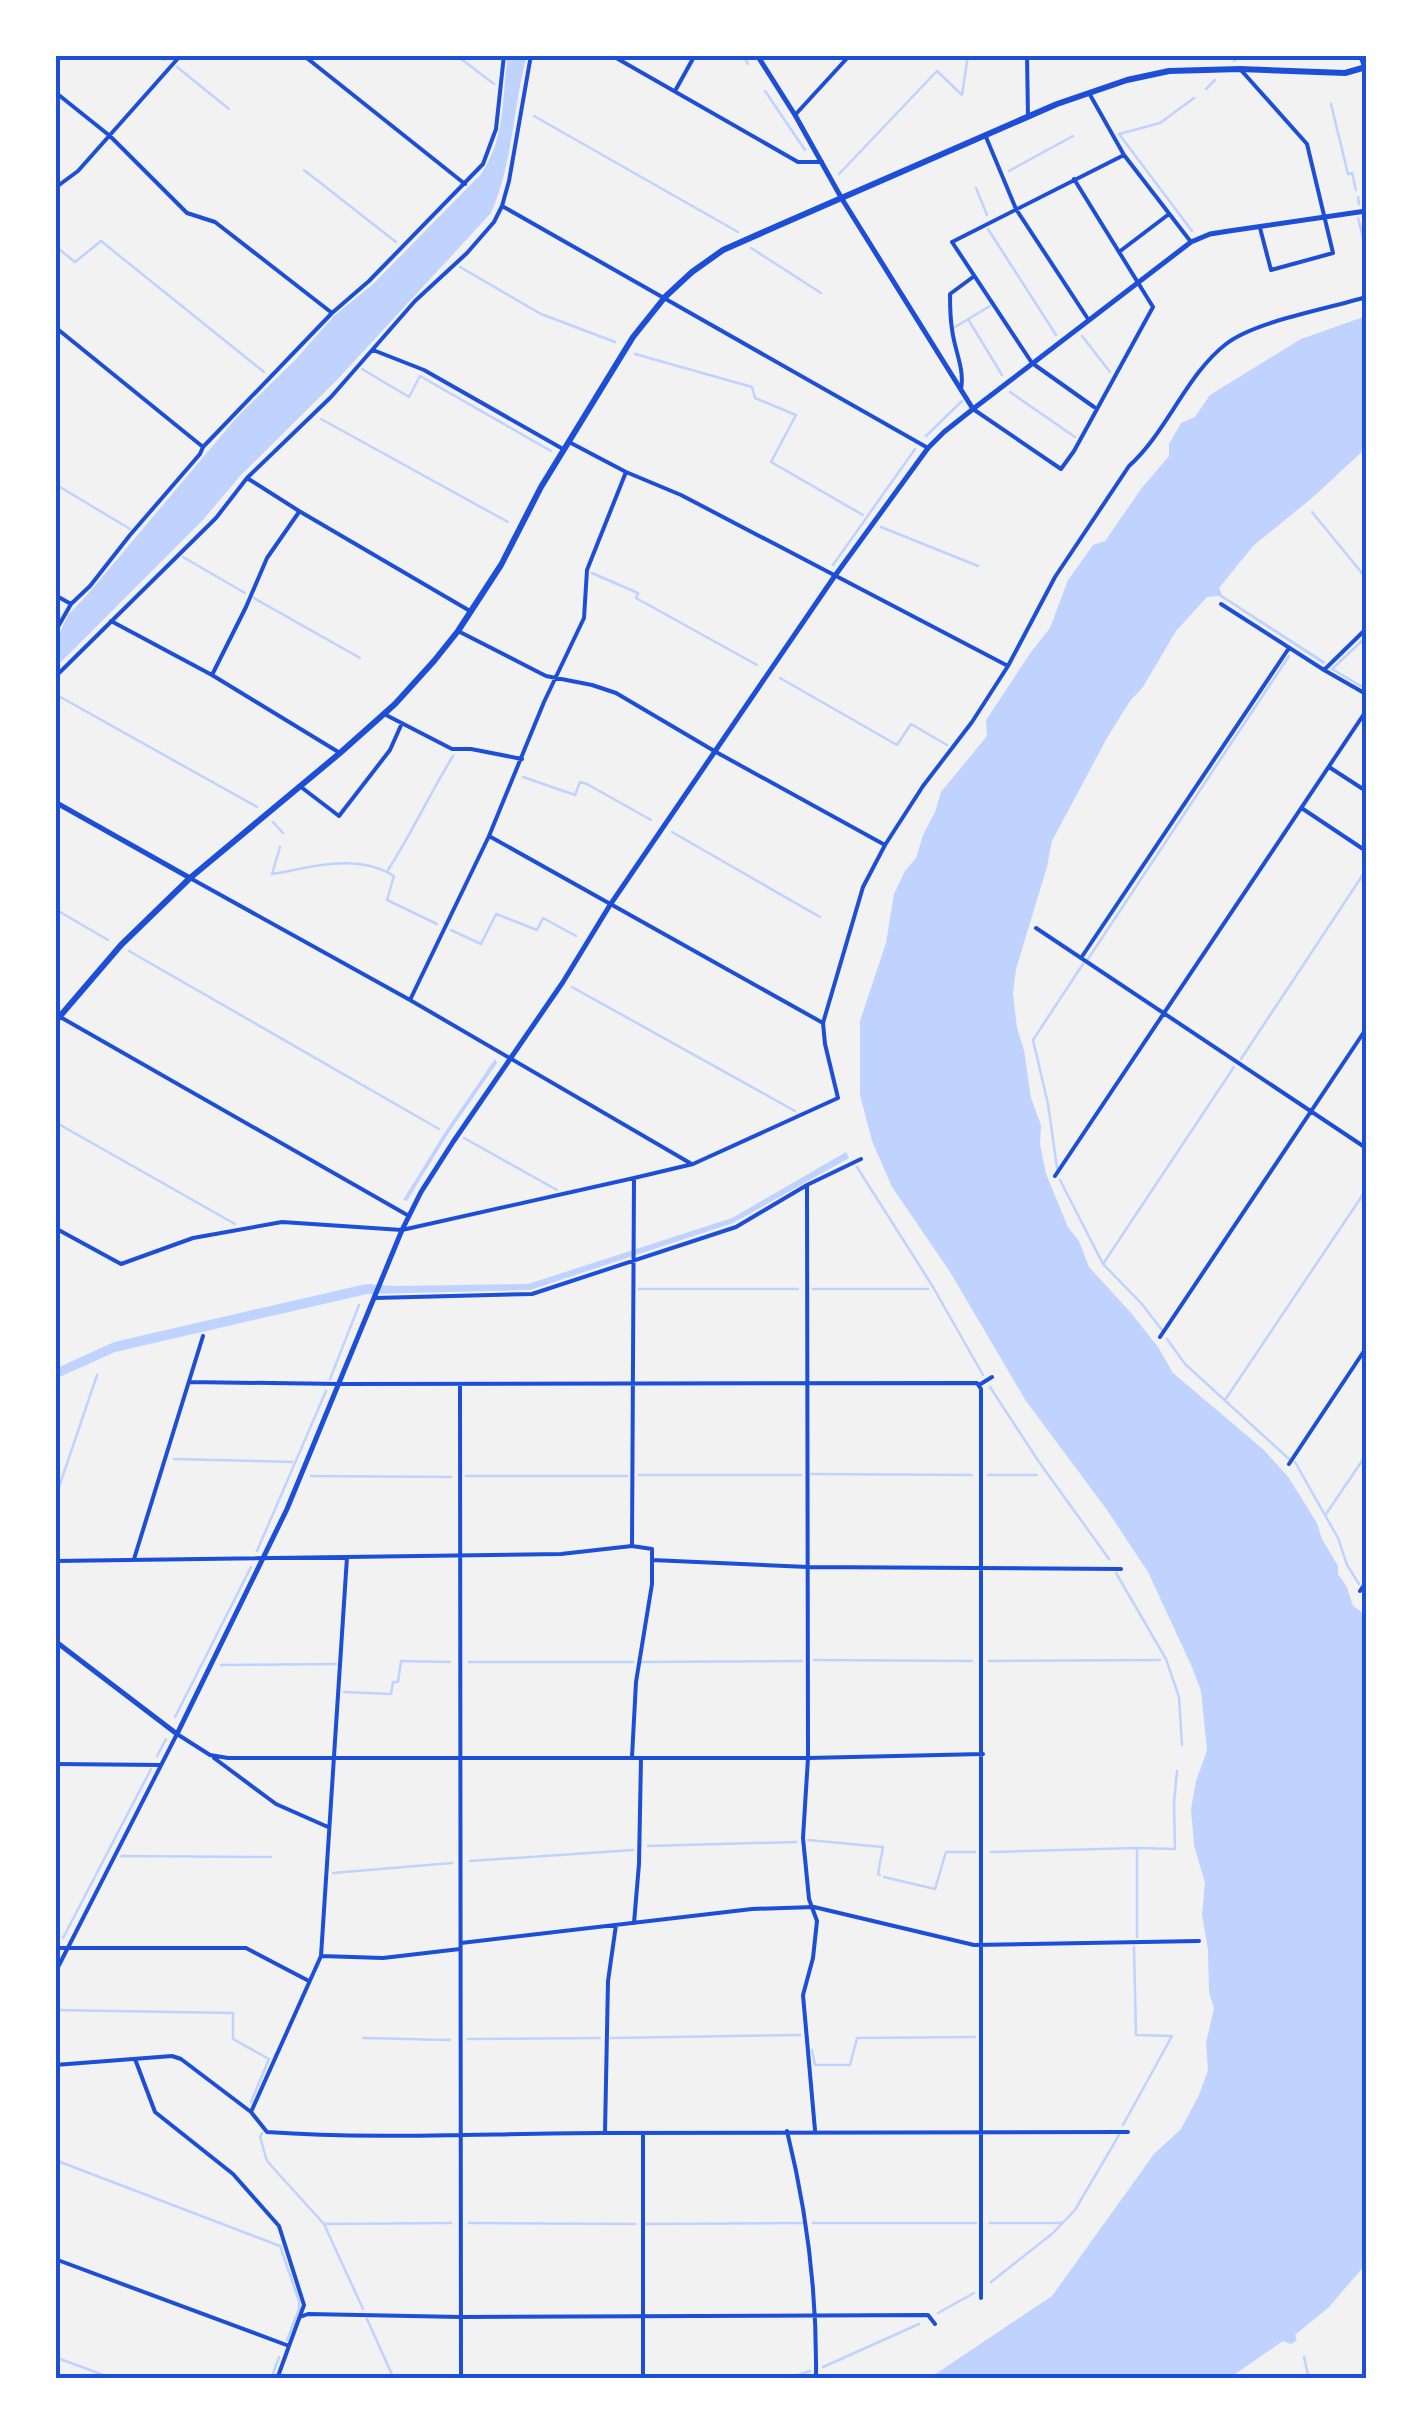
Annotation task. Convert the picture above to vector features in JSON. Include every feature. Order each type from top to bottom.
[{"type":"highway","points":[[1362,55],[1366,67]]},
{"type":"main road","points":[[57,1018],[121,944],[190,878],[384,714],[434,661],[502,565],[541,487],[633,337],[665,297],[692,272],[724,250],[1089,93],[1170,71],[1240,69],[1329,74],[1366,67]]},
{"type":"street","points":[[55,188],[78,171],[181,55]]},
{"type":"street","points":[[303,55],[465,184]]},
{"type":"street","points":[[55,632],[71,604],[203,447],[483,164],[496,129],[504,55]]},
{"type":"street","points":[[55,678],[216,518],[247,478],[331,397],[415,302],[494,222],[502,206],[520,126],[531,55]]},
{"type":"street","points":[[612,55],[798,162],[822,162]]},
{"type":"street","points":[[675,91],[696,55]]},
{"type":"street","points":[[757,55],[974,408],[1061,468],[1153,307],[1074,179]]},
{"type":"street","points":[[796,116],[850,55]]},
{"type":"street","points":[[1027,55],[1028,117]]},
{"type":"street","points":[[1240,69],[1306,144],[1333,253],[1271,270],[1260,226]]},
{"type":"street","points":[[55,92],[110,136],[187,213],[215,222],[332,313]]},
{"type":"street","points":[[1089,93],[1124,155],[1190,242]]},
{"type":"street","points":[[986,136],[1016,209],[1088,320]]},
{"type":"street","points":[[1096,408],[1032,363],[952,242],[1124,155]]},
{"type":"street","points":[[502,206],[928,448]]},
{"type":"street","points":[[55,1973],[264,1558],[420,1192],[563,982],[610,904],[834,577],[928,448],[974,408],[1190,242],[1210,234],[1366,211]]},
{"type":"street","points":[[1119,252],[1169,214]]},
{"type":"street","points":[[961,389],[964,377],[952,328],[950,294],[974,276]]},
{"type":"street","points":[[55,1228],[121,1264],[193,1238],[282,1222],[402,1230],[693,1164],[838,1098],[824,1044],[823,1023],[863,886],[922,786],[972,722],[1008,666],[1055,577],[1129,466],[1142,455],[1197,375],[1224,346],[1259,327],[1366,296]]},
{"type":"street","points":[[55,328],[203,447]]},
{"type":"street","points":[[372,350],[424,370],[564,450]]},
{"type":"street","points":[[569,442],[681,495],[1008,666]]},
{"type":"street","points":[[410,1000],[489,836],[584,618],[587,570],[626,472]]},
{"type":"street","points":[[247,478],[471,612]]},
{"type":"street","points":[[212,675],[267,558],[300,511]]},
{"type":"street","points":[[55,594],[71,604]]},
{"type":"street","points":[[1222,604],[1366,694]]},
{"type":"street","points":[[110,622],[212,675],[340,753]]},
{"type":"street","points":[[1324,670],[1366,630]]},
{"type":"street","points":[[458,631],[546,676],[616,693],[885,845]]},
{"type":"street","points":[[1082,958],[1289,648]]},
{"type":"street","points":[[1055,1176],[1366,712]]},
{"type":"street","points":[[384,714],[452,750],[488,752],[522,760]]},
{"type":"street","points":[[300,786],[338,816],[390,750],[402,723]]},
{"type":"street","points":[[1329,767],[1366,791]]},
{"type":"street","points":[[55,802],[693,1164]]},
{"type":"street","points":[[1302,808],[1366,851]]},
{"type":"street","points":[[489,836],[823,1023]]},
{"type":"street","points":[[1036,928],[1366,1148]]},
{"type":"street","points":[[57,1018],[409,1216]]},
{"type":"street","points":[[1160,1337],[1366,1030]]},
{"type":"street","points":[[374,1298],[532,1294],[736,1227],[860,1159]]},
{"type":"street","points":[[632,1546],[634,1178]]},
{"type":"street","points":[[807,1185],[808,1758],[803,1838],[809,1899],[817,1922],[813,1958],[802,1996],[815,2130]]},
{"type":"street","points":[[134,1560],[203,1336]]},
{"type":"street","points":[[1289,1464],[1366,1348]]},
{"type":"street","points":[[979,1386],[992,1377]]},
{"type":"street","points":[[189,1382],[977,1383],[981,1388],[983,1754],[981,2298]]},
{"type":"street","points":[[460,1384],[461,2379]]},
{"type":"street","points":[[55,1561],[561,1554],[632,1546],[652,1550],[652,1584],[636,1682],[632,1756]]},
{"type":"street","points":[[251,2112],[320,1956],[347,1557]]},
{"type":"street","points":[[652,1560],[808,1566],[1121,1569]]},
{"type":"street","points":[[1360,1591],[1366,1582]]},
{"type":"street","points":[[55,1641],[276,1804],[328,1828]]},
{"type":"street","points":[[210,1755],[808,1758],[983,1754]]},
{"type":"street","points":[[634,1923],[642,1757]]},
{"type":"street","points":[[55,1764],[161,1764]]},
{"type":"street","points":[[320,1956],[382,1958],[752,1909],[814,1908],[982,1946],[1199,1941]]},
{"type":"street","points":[[605,2132],[608,1981],[616,1925]]},
{"type":"street","points":[[55,1948],[246,1948],[309,1981]]},
{"type":"street","points":[[55,2065],[172,2056],[251,2112],[267,2132],[296,2134],[1128,2132]]},
{"type":"street","points":[[135,2059],[155,2112],[233,2174],[279,2226],[304,2305],[277,2379]]},
{"type":"street","points":[[787,2131],[807,2223],[817,2316],[816,2375]]},
{"type":"street","points":[[643,2133],[643,2379]]},
{"type":"street","points":[[55,2259],[289,2346]]},
{"type":"street","points":[[300,2317],[928,2316],[935,2324]]},
{"type":"water","points":[[508,55],[527,55],[504,175],[491,213],[336,381],[241,475],[202,521],[55,668],[55,643],[68,615],[237,417],[334,316],[373,284],[481,174],[499,131]]},
{"type":"water","points":[[1366,316],[1366,448],[1253,546],[1219,588],[1222,595],[1326,662],[1323,664],[1219,596],[1207,597],[1176,631],[1143,687],[1130,701],[1052,841],[1016,969],[1013,993],[1031,1098],[1041,1125],[1046,1174],[1089,1267],[1132,1314],[1173,1373],[1264,1450],[1289,1478],[1317,1523],[1353,1606],[1366,1615],[1366,2264],[1329,2307],[1295,2335],[1297,2340],[1291,2344],[1283,2341],[1228,2379],[928,2379],[1052,2296],[1154,2154],[1181,2129],[1199,2095],[1208,2070],[1206,2043],[1214,2008],[1202,1914],[1205,1883],[1194,1845],[1191,1809],[1207,1751],[1201,1691],[1148,1572],[1026,1401],[950,1272],[892,1187],[872,1141],[860,1095],[860,1021],[886,943],[894,894],[916,858],[941,792],[987,736],[986,720],[1050,628],[1068,580],[1093,545],[1105,541],[1169,456],[1169,444],[1181,423],[1195,417],[1210,395],[1301,339]]},
{"type":"water","points":[[495,1059],[497,1063],[407,1201],[403,1200],[445,1132]]},
{"type":"water","points":[[846,1152],[849,1158],[733,1223],[530,1290],[367,1294],[115,1352],[55,1379],[55,1369],[114,1342],[366,1284],[528,1284],[732,1218]]},
{"type":"waterway","points":[[158,55],[165,60]]},
{"type":"waterway","points":[[456,55],[494,84]]},
{"type":"waterway","points":[[743,55],[748,64]]},
{"type":"waterway","points":[[839,174],[937,71],[962,95],[968,55]]},
{"type":"waterway","points":[[1234,61],[1240,55]]},
{"type":"waterway","points":[[177,67],[229,109]]},
{"type":"waterway","points":[[1206,89],[1215,80]]},
{"type":"waterway","points":[[765,91],[805,150]]},
{"type":"waterway","points":[[1192,231],[1119,134],[1160,123],[1194,98]]},
{"type":"waterway","points":[[1331,104],[1348,174],[1352,173],[1356,190]]},
{"type":"waterway","points":[[534,116],[738,232]]},
{"type":"waterway","points":[[1009,171],[1073,136]]},
{"type":"waterway","points":[[304,170],[396,242]]},
{"type":"waterway","points":[[976,188],[987,215]]},
{"type":"waterway","points":[[1358,197],[1359,204]]},
{"type":"waterway","points":[[1358,218],[1366,249]]},
{"type":"waterway","points":[[988,229],[1056,335]]},
{"type":"waterway","points":[[55,246],[75,262],[101,241],[264,372]]},
{"type":"waterway","points":[[751,248],[821,293]]},
{"type":"waterway","points":[[460,267],[541,314],[615,342]]},
{"type":"waterway","points":[[955,327],[990,306]]},
{"type":"waterway","points":[[968,319],[1002,375]]},
{"type":"waterway","points":[[1082,336],[1110,372]]},
{"type":"waterway","points":[[635,354],[752,387],[755,398],[796,415],[771,462],[863,515]]},
{"type":"waterway","points":[[362,369],[409,397],[420,376],[551,451]]},
{"type":"waterway","points":[[1010,392],[1075,437]]},
{"type":"waterway","points":[[926,436],[962,401]]},
{"type":"waterway","points":[[321,419],[508,522]]},
{"type":"waterway","points":[[833,565],[915,449]]},
{"type":"waterway","points":[[55,484],[130,529]]},
{"type":"waterway","points":[[1312,512],[1366,578]]},
{"type":"waterway","points":[[881,527],[978,566]]},
{"type":"waterway","points":[[183,557],[245,593]]},
{"type":"waterway","points":[[592,573],[638,593],[636,598],[757,665]]},
{"type":"waterway","points":[[254,598],[360,658]]},
{"type":"waterway","points":[[1366,637],[1332,669],[1366,689]]},
{"type":"waterway","points":[[1088,959],[1289,656]]},
{"type":"waterway","points":[[780,678],[897,745],[911,724],[947,745]]},
{"type":"waterway","points":[[55,694],[257,807]]},
{"type":"waterway","points":[[388,870],[453,756]]},
{"type":"waterway","points":[[523,777],[575,795],[580,782],[587,784],[651,820]]},
{"type":"waterway","points":[[273,822],[283,833]]},
{"type":"waterway","points":[[672,832],[820,917]]},
{"type":"waterway","points":[[280,847],[272,874],[350,863],[380,869],[394,876],[387,900],[437,924]]},
{"type":"waterway","points":[[1241,1059],[1366,870]]},
{"type":"waterway","points":[[55,909],[108,940]]},
{"type":"waterway","points":[[451,930],[481,944],[496,914],[537,930],[543,918],[576,936]]},
{"type":"waterway","points":[[129,951],[439,1129]]},
{"type":"waterway","points":[[1057,1168],[1033,1040],[1083,964]]},
{"type":"waterway","points":[[572,987],[795,1111]]},
{"type":"waterway","points":[[1103,1264],[1234,1067]]},
{"type":"waterway","points":[[55,1122],[235,1224]]},
{"type":"waterway","points":[[464,1138],[557,1190]]},
{"type":"waterway","points":[[857,1167],[983,1375]]},
{"type":"waterway","points":[[1060,1180],[1103,1264],[1162,1330]]},
{"type":"waterway","points":[[1225,1400],[1366,1190]]},
{"type":"waterway","points":[[639,1289],[798,1289]]},
{"type":"waterway","points":[[813,1289],[928,1289]]},
{"type":"waterway","points":[[330,1379],[359,1305]]},
{"type":"waterway","points":[[1167,1339],[1185,1364],[1289,1459]]},
{"type":"waterway","points":[[55,1499],[97,1375]]},
{"type":"waterway","points":[[990,1387],[1109,1559]]},
{"type":"waterway","points":[[257,1551],[326,1391]]},
{"type":"waterway","points":[[1326,1514],[1366,1455]]},
{"type":"waterway","points":[[174,1459],[292,1462]]},
{"type":"waterway","points":[[1295,1462],[1359,1584]]},
{"type":"waterway","points":[[811,1474],[972,1475]]},
{"type":"waterway","points":[[639,1475],[801,1475]]},
{"type":"waterway","points":[[988,1475],[1037,1475]]},
{"type":"waterway","points":[[311,1476],[451,1477]]},
{"type":"waterway","points":[[466,1476],[627,1476]]},
{"type":"waterway","points":[[175,1717],[251,1567]]},
{"type":"waterway","points":[[1116,1573],[1166,1659],[1179,1697],[1182,1745]]},
{"type":"waterway","points":[[814,1660],[972,1661]]},
{"type":"waterway","points":[[989,1661],[1160,1660]]},
{"type":"waterway","points":[[344,1692],[391,1694],[393,1682],[398,1682],[401,1661],[450,1662]]},
{"type":"waterway","points":[[642,1662],[802,1661]]},
{"type":"waterway","points":[[469,1662],[633,1662]]},
{"type":"waterway","points":[[221,1665],[336,1664]]},
{"type":"waterway","points":[[157,1756],[166,1739]]},
{"type":"waterway","points":[[63,1938],[151,1769]]},
{"type":"waterway","points":[[1137,1937],[1137,1848],[1175,1849],[1177,1771]]},
{"type":"waterway","points":[[808,1840],[883,1847],[880,1875]]},
{"type":"waterway","points":[[648,1846],[796,1842]]},
{"type":"waterway","points":[[991,1852],[1136,1848]]},
{"type":"waterway","points":[[470,1861],[633,1850]]},
{"type":"waterway","points":[[884,1877],[935,1889],[946,1852],[975,1852]]},
{"type":"waterway","points":[[121,1856],[271,1857]]},
{"type":"waterway","points":[[333,1873],[452,1863]]},
{"type":"waterway","points":[[1123,2125],[1172,2036],[1136,2035],[1134,1947]]},
{"type":"waterway","points":[[55,2010],[233,2013],[233,2039],[269,2059],[251,2102]]},
{"type":"waterway","points":[[611,2038],[800,2035]]},
{"type":"waterway","points":[[812,2050],[815,2065],[850,2065],[857,2038],[975,2037]]},
{"type":"waterway","points":[[363,2038],[450,2040]]},
{"type":"waterway","points":[[468,2039],[600,2038]]},
{"type":"waterway","points":[[262,2133],[267,2161],[324,2224],[363,2309]]},
{"type":"waterway","points":[[991,2282],[1053,2233],[1075,2210],[1119,2135]]},
{"type":"waterway","points":[[55,2160],[280,2246],[299,2301],[287,2340]]},
{"type":"waterway","points":[[324,2224],[451,2223]]},
{"type":"waterway","points":[[469,2223],[635,2224]]},
{"type":"waterway","points":[[646,2224],[803,2223]]},
{"type":"waterway","points":[[813,2223],[976,2223]]},
{"type":"waterway","points":[[990,2223],[1062,2223]]},
{"type":"waterway","points":[[938,2313],[974,2293]]},
{"type":"waterway","points":[[367,2319],[394,2379]]},
{"type":"waterway","points":[[823,2367],[919,2324]]},
{"type":"waterway","points":[[55,2357],[114,2379]]},
{"type":"waterway","points":[[271,2379],[279,2357]]},
{"type":"waterway","points":[[1304,2357],[1309,2379]]},
{"type":"waterway","points":[[786,2379],[810,2371]]}]
